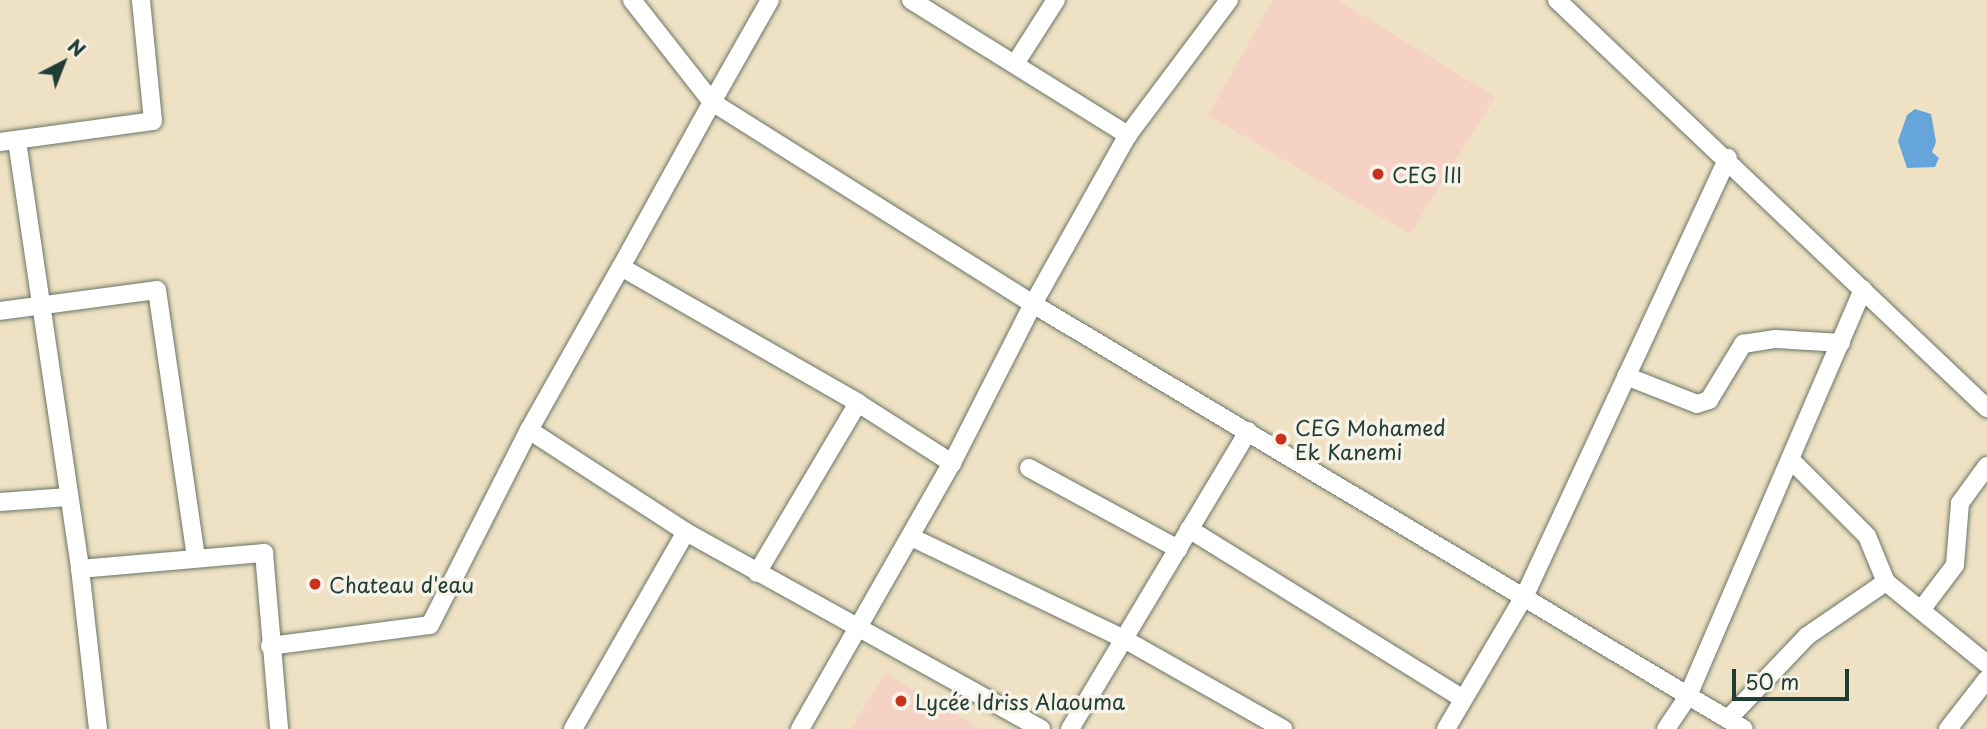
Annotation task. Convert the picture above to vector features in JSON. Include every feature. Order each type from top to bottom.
[{"type":"street","points":[[98,729],[80,569],[40,305],[8,142],[153,121],[141,0]]},
{"type":"street","points":[[632,0],[712,102],[1033,304],[1525,595],[1687,698],[1737,724],[1807,636],[1886,582]]},
{"type":"street","points":[[270,646],[430,625],[529,430],[769,0]]},
{"type":"street","points":[[911,0],[1128,135]]},
{"type":"street","points":[[1015,64],[1056,0]]},
{"type":"street","points":[[800,729],[862,626],[952,463],[1033,304],[1128,135],[1229,0]]},
{"type":"street","points":[[1557,0],[1728,158],[1987,408]]},
{"type":"street","points":[[1446,729],[1525,595],[1728,158]]},
{"type":"street","points":[[621,267],[858,403],[952,463]]},
{"type":"street","points":[[1665,729],[1687,698],[1863,289]]},
{"type":"street","points":[[0,311],[157,290],[196,557]]},
{"type":"street","points":[[1626,376],[1698,404],[1709,400],[1730,359],[1743,344],[1776,339],[1841,343]]},
{"type":"street","points":[[757,573],[858,403]]},
{"type":"street","points":[[529,430],[686,532],[757,573],[862,626],[1041,729]]},
{"type":"street","points":[[1070,729],[1248,431]]},
{"type":"street","points":[[1791,460],[1867,536],[1886,582],[1987,664]]},
{"type":"street","points":[[1922,610],[1955,565],[1960,503],[1987,466]]},
{"type":"street","points":[[1029,468],[1178,549]]},
{"type":"street","points":[[0,502],[68,497]]},
{"type":"street","points":[[1189,529],[1463,699]]},
{"type":"street","points":[[573,729],[686,532]]},
{"type":"street","points":[[911,537],[1124,639],[1283,729]]},
{"type":"street","points":[[80,569],[264,553],[279,729]]},
{"type":"street","points":[[1948,729],[1987,679]]},
{"type":"shaded area","name":"CEG III","points":[[1273,0],[1338,0],[1495,97],[1410,234],[1208,115]]},
{"type":"shaded area","name":"Lycée Idriss Alaouma","points":[[885,673],[981,729],[851,729]]},
{"type":"water","points":[[1915,109],[1931,114],[1936,142],[1932,152],[1939,158],[1935,167],[1907,168],[1898,141],[1907,115]]},
{"type":"place","name":"CEG III","points":[[1378,174]]},
{"type":"place","name":"CEG Mohamed Ek Kanemi","points":[[1281,439]]},
{"type":"place","name":"Chateau d'eau","points":[[315,584]]},
{"type":"place","name":"Lycée Idriss Alaouma","points":[[901,701]]}]
